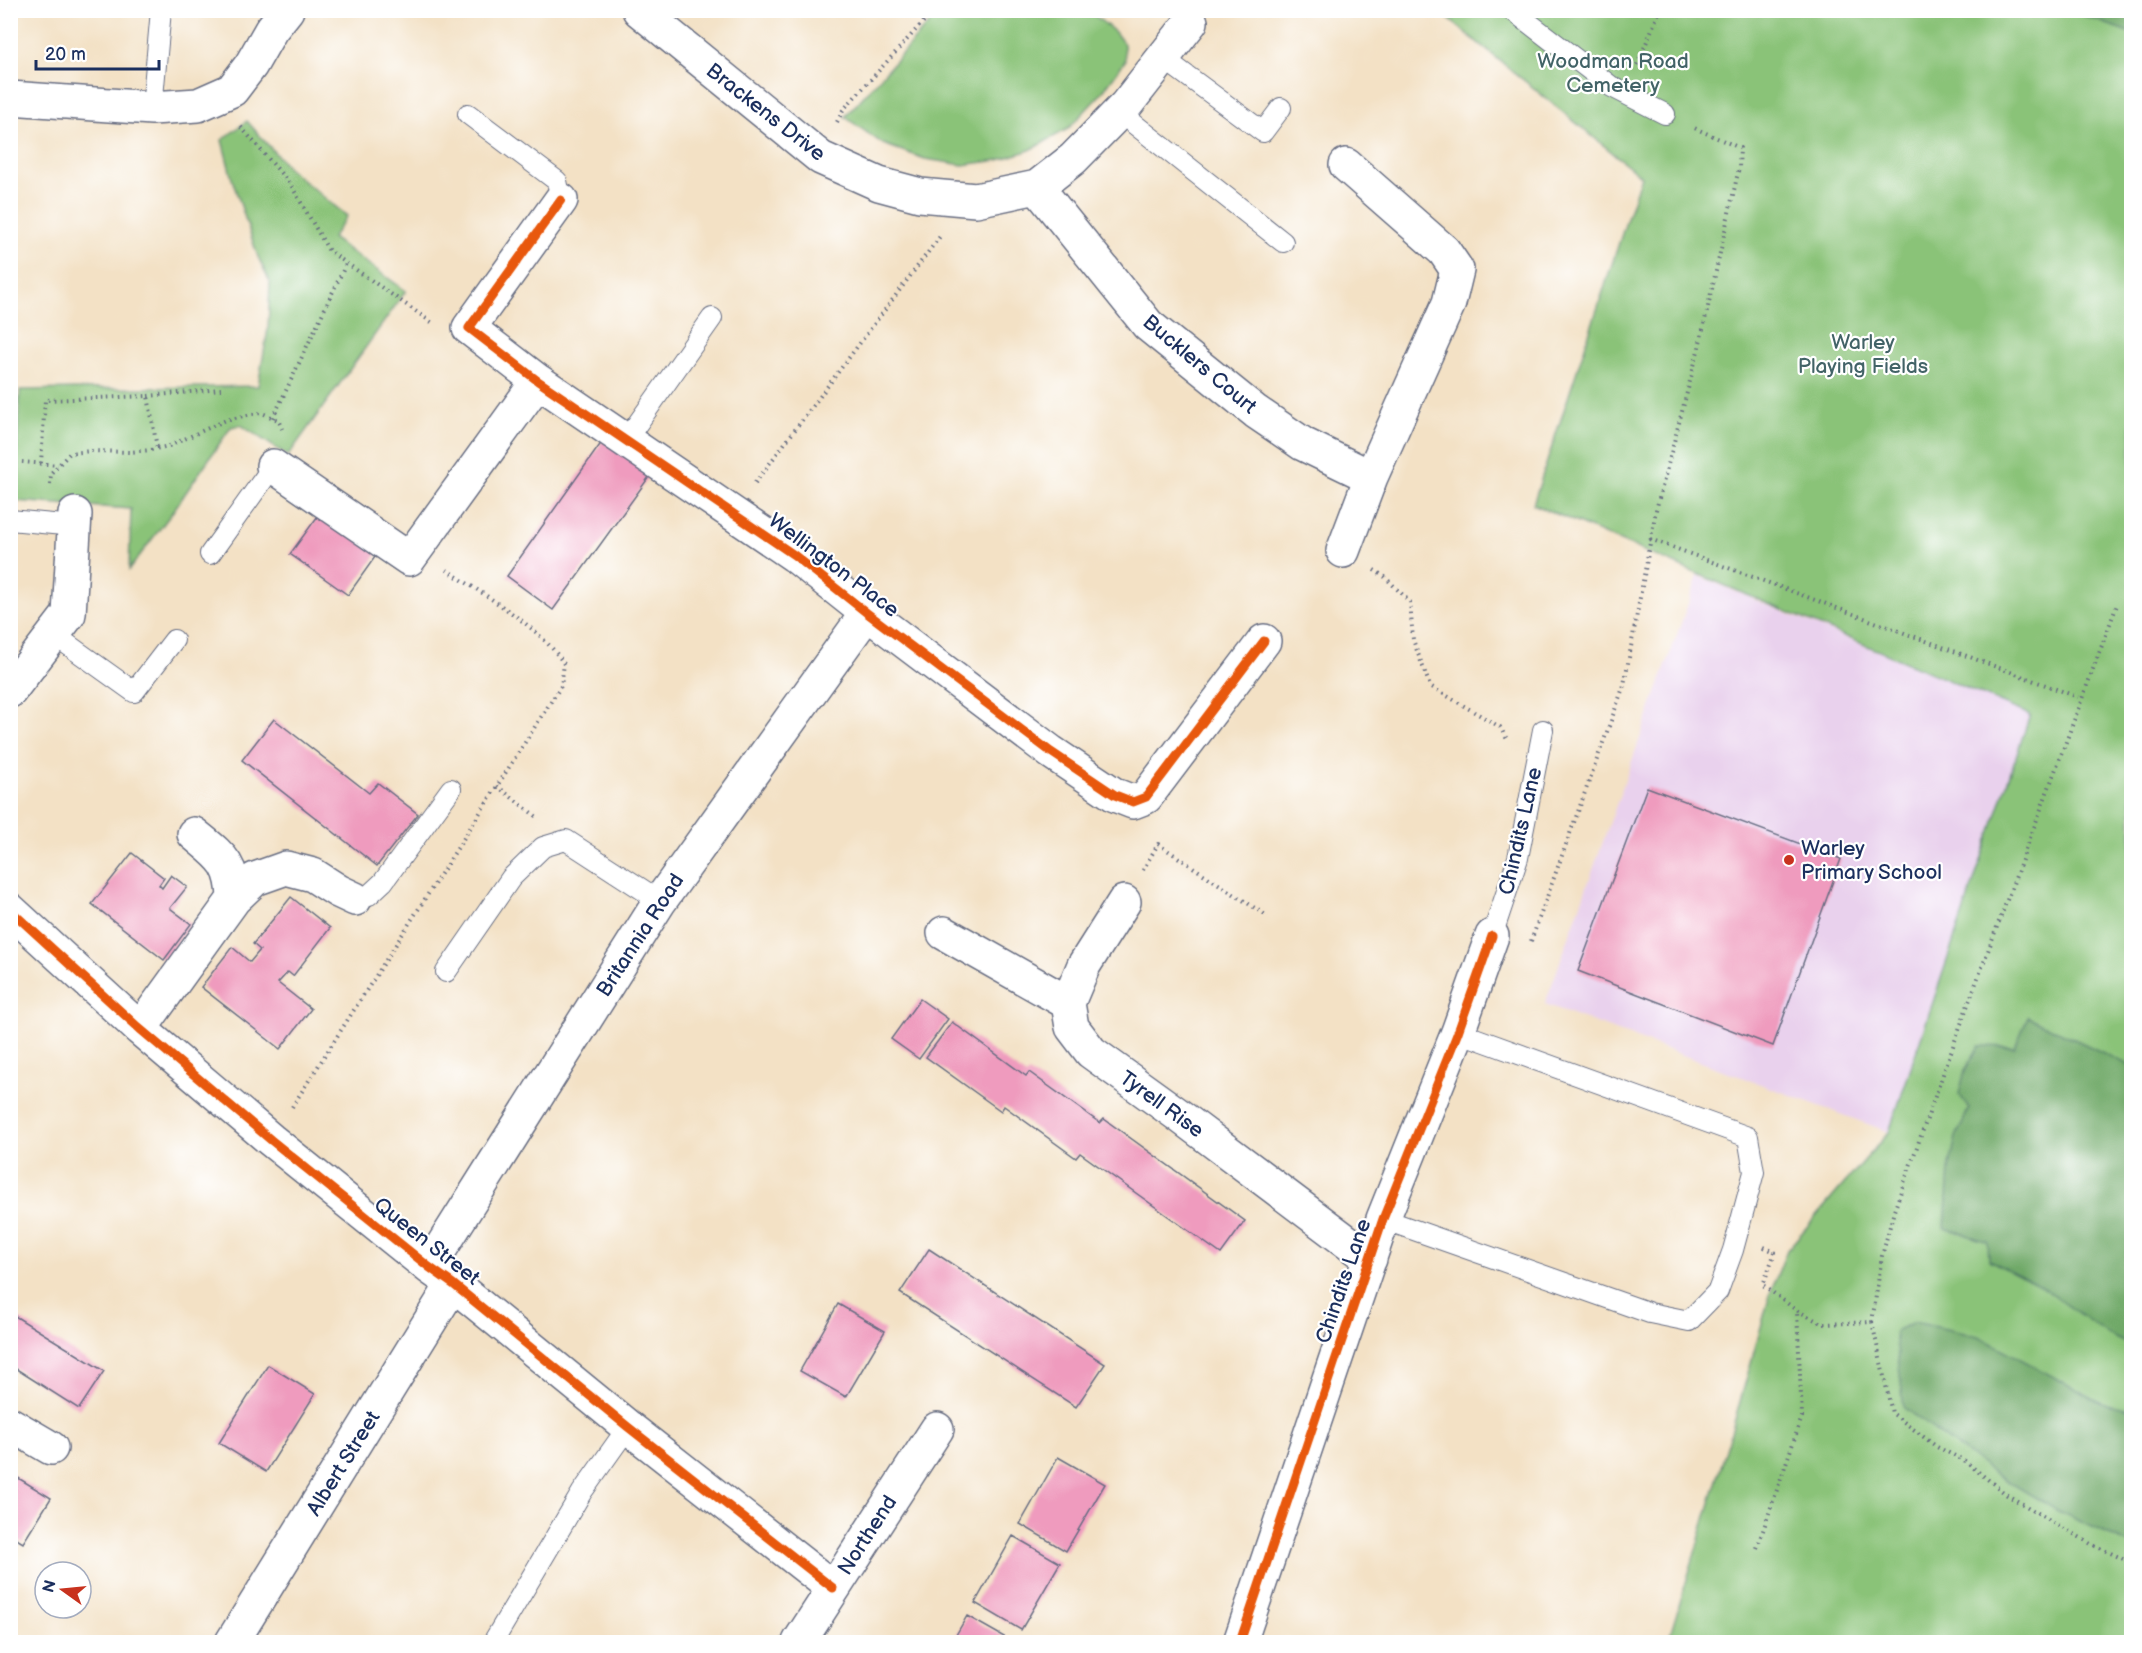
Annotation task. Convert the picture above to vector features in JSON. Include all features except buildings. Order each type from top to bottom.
[{"type":"street","points":[[10,98],[152,108],[198,105],[232,90],[251,65],[271,30],[287,10]]},
{"type":"street","name":"Brackens Drive","points":[[639,10],[821,158],[879,184],[920,195],[976,200],[1036,187],[1073,159],[1119,112],[1191,22]]},
{"type":"street","points":[[1343,551],[1371,477],[1449,303],[1457,270],[1444,251],[1346,165]]},
{"type":"street","name":"Bucklers Court","points":[[1036,187],[1148,325],[1257,412],[1303,444],[1371,477]]},
{"type":"street","points":[[469,328],[561,200]]},
{"type":"street","name":"Wellington Place","points":[[469,328],[538,381],[795,555],[867,613],[1051,752],[1115,795],[1133,802],[1146,797],[1264,640]]},
{"type":"street","points":[[273,466],[409,559],[538,381]]},
{"type":"street","points":[[10,691],[69,614],[74,520]]},
{"type":"street","name":"Britannia Road","points":[[441,1275],[660,901],[867,613]]},
{"type":"street","points":[[194,834],[220,856],[232,873],[234,899]]},
{"type":"street","points":[[140,1029],[234,899],[255,879],[286,868],[313,875],[355,899]]},
{"type":"street","points":[[944,933],[1068,1003],[1084,965],[1124,902]]},
{"type":"street","name":"Queen Street","points":[[10,910],[140,1029],[271,1140],[628,1427],[833,1588]]},
{"type":"street","name":"Chindits Lane","points":[[1240,1642],[1383,1219],[1458,1032],[1492,936]]},
{"type":"street","name":"Tyrell Rise","points":[[1068,1003],[1072,1027],[1091,1052],[1370,1259]]},
{"type":"street","name":"Albert Street","points":[[232,1642],[441,1275]]},
{"type":"street","points":[[10,1424],[51,1448]]},
{"type":"street","name":"Northend","points":[[799,1642],[937,1429]]},
{"type":"lane","points":[[152,108],[161,10]]},
{"type":"lane","points":[[1512,10],[1612,87],[1665,114]]},
{"type":"lane","points":[[1163,58],[1263,132],[1281,108]]},
{"type":"lane","points":[[1119,112],[1283,242]]},
{"type":"lane","points":[[468,114],[557,180],[561,200]]},
{"type":"lane","points":[[626,440],[712,318]]},
{"type":"lane","points":[[210,554],[273,466]]},
{"type":"lane","points":[[10,519],[74,520]]},
{"type":"lane","points":[[53,634],[134,693],[174,640]]},
{"type":"lane","name":"Chindits Lane","points":[[1492,936],[1518,858],[1543,730]]},
{"type":"lane","points":[[355,899],[369,895],[383,882],[451,789]]},
{"type":"lane","points":[[446,972],[511,878],[543,847],[566,840],[660,901]]},
{"type":"lane","points":[[1383,1219],[1650,1313],[1689,1321],[1718,1291],[1737,1235],[1754,1172],[1748,1137],[1458,1032]]},
{"type":"lane","points":[[493,1642],[582,1492],[628,1427]]},
{"type":"path","points":[[821,158],[843,110],[934,10]]},
{"type":"path","points":[[1626,93],[1660,10]]},
{"type":"path","points":[[216,97],[291,185],[329,251],[439,328],[469,328]]},
{"type":"path","points":[[1492,936],[1529,948],[1624,685],[1656,510],[1699,347],[1739,168],[1740,148],[1665,114]]},
{"type":"path","points":[[733,513],[968,199]]},
{"type":"path","points":[[273,418],[346,264]]},
{"type":"path","points":[[41,463],[45,400],[148,396],[221,389]]},
{"type":"path","points":[[148,396],[158,448]]},
{"type":"path","points":[[74,520],[49,495],[51,473],[70,453],[130,452],[169,446],[226,420],[241,417]]},
{"type":"path","points":[[10,461],[58,465]]},
{"type":"path","points":[[1650,539],[2078,697]]},
{"type":"path","points":[[1343,551],[1384,577],[1410,602],[1413,640],[1430,686],[1500,727],[1533,781]]},
{"type":"path","points":[[2117,605],[1966,1010],[1894,1211],[1882,1256],[1872,1322],[1892,1413],[1937,1447],[1965,1461],[2007,1496],[2091,1544],[2132,1563]]},
{"type":"path","points":[[497,786],[566,840]]},
{"type":"path","points":[[1124,902],[1158,844],[1268,916]]},
{"type":"path","points":[[1737,1235],[1775,1252],[1763,1285],[1797,1310],[1823,1324],[1872,1322]]},
{"type":"path","points":[[1757,1548],[1802,1417],[1797,1310]]},
{"type":"shaded area","name":"Warley Primary School","points":[[1698,576],[2030,715],[1889,1132],[1545,1004]]},
{"type":"green space","name":"Warley Playing Fields","points":[[2071,10],[2131,33],[2131,1642],[1668,1642],[1771,1291],[1787,1250],[1889,1132],[2030,715],[1533,504],[1641,176],[1439,11]]},
{"type":"green space","points":[[940,11],[1089,11],[1115,32],[1124,44],[1125,61],[1101,94],[1068,129],[1030,150],[999,160],[963,165],[925,159],[883,144],[845,117]]},
{"type":"green space","points":[[2071,11],[2131,11],[2131,33]]},
{"type":"green space","points":[[247,121],[289,169],[347,216],[332,238],[406,291],[288,456],[241,425],[231,427],[129,570],[131,509],[14,501],[20,390],[258,386],[268,329],[270,282],[258,257],[232,179],[222,140]]},
{"type":"green space","points":[[2028,1017],[2131,1066],[2131,1346],[2108,1334],[2040,1286],[1989,1260],[1988,1242],[1945,1228],[1949,1169],[1956,1137],[1969,1108],[1959,1094],[1965,1070],[1979,1046],[2015,1047]]},
{"type":"green space","points":[[1914,1322],[1978,1336],[2102,1403],[2131,1409],[2131,1545],[2058,1511],[1991,1471],[1904,1408],[1895,1331]]},
{"type":"cycle path","points":[[561,200],[469,328],[538,381],[794,555],[1051,752],[1115,795],[1133,802],[1146,797],[1264,641]]},
{"type":"cycle path","points":[[10,910],[140,1029],[271,1140],[453,1284],[628,1427],[833,1588]]},
{"type":"cycle path","points":[[1240,1642],[1383,1219],[1458,1032],[1492,936]]},
{"type":"place","name":"Warley Primary School","points":[[1789,860]]},
{"type":"park label","name":"Woodman Road Cemetery","points":[[1613,73]]}]
